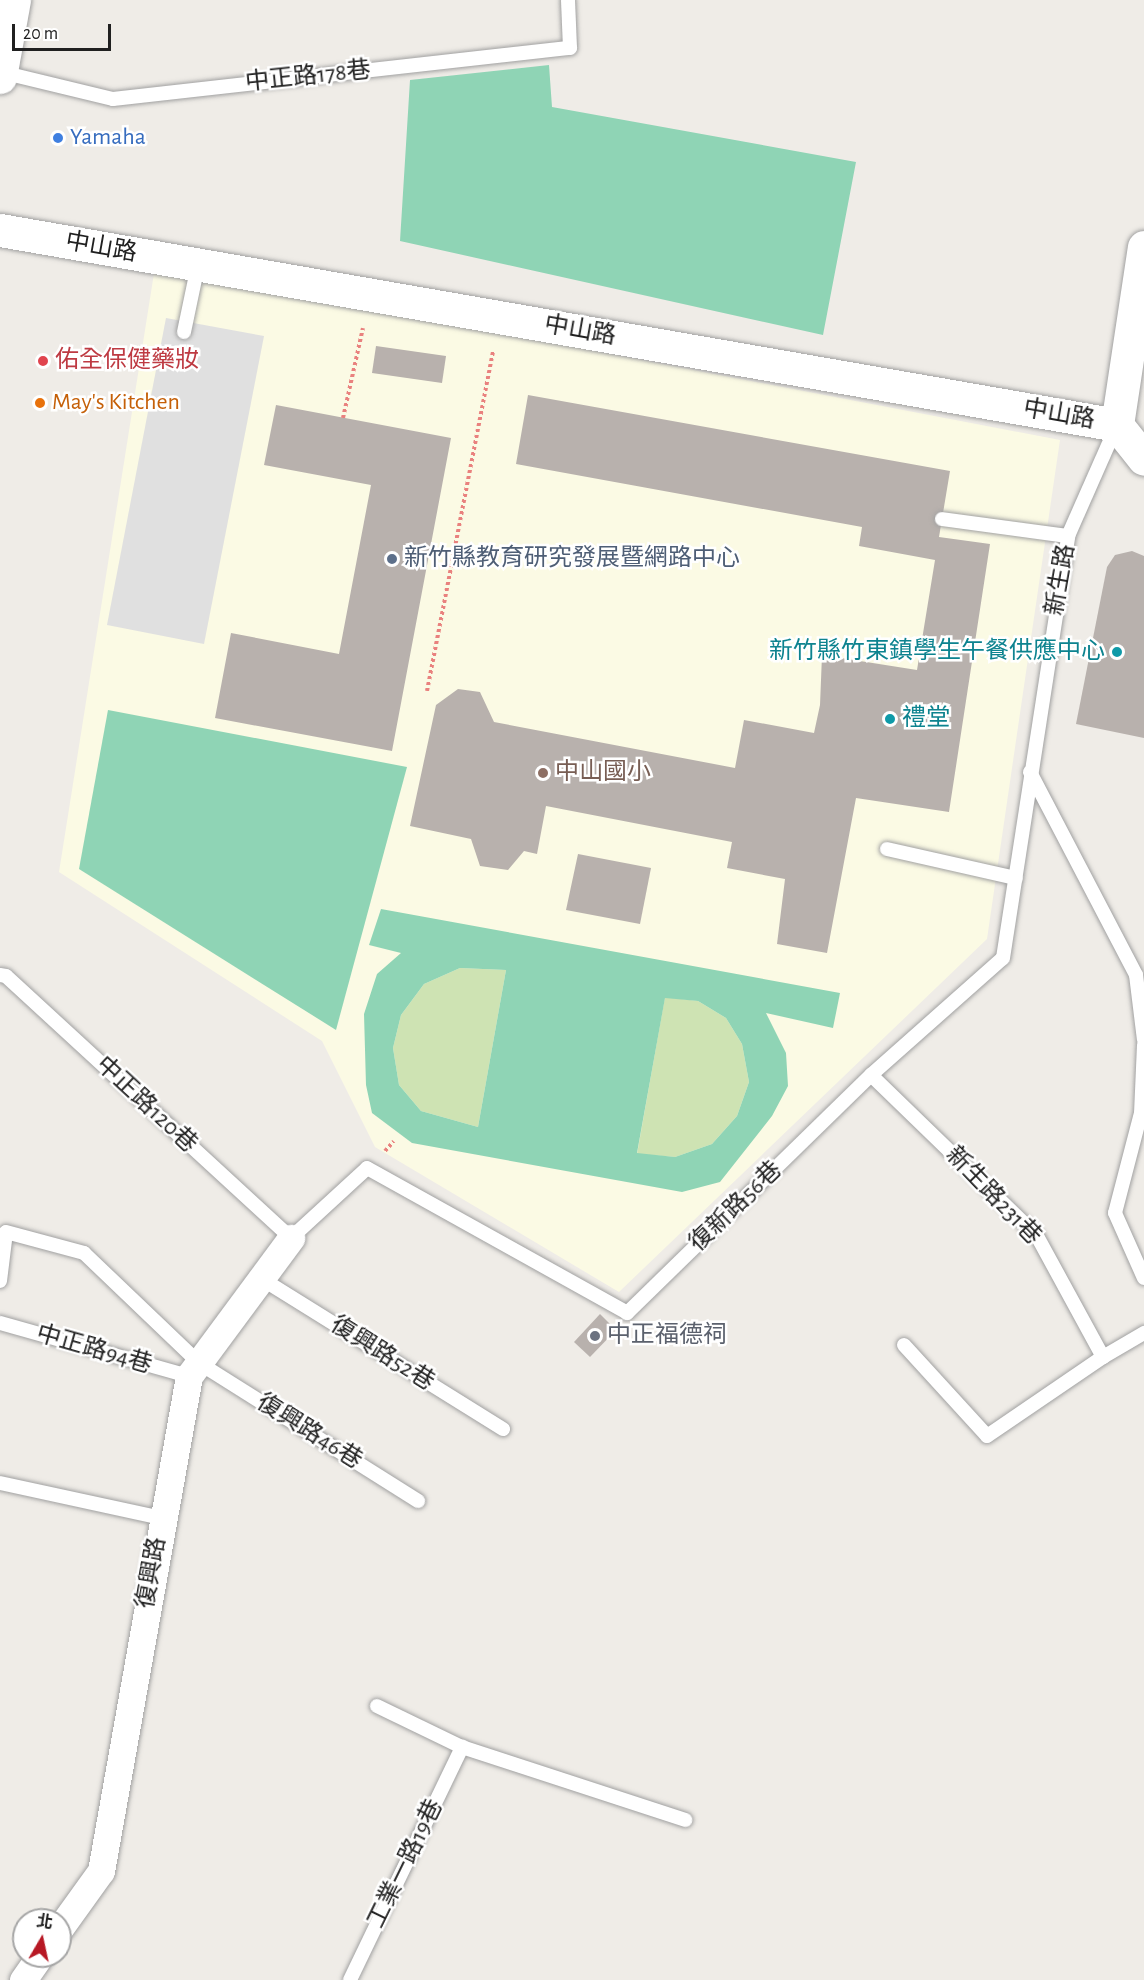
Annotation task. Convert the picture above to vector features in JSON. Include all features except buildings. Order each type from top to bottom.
[{"type":"street","points":[[1,74],[14,0]]},
{"type":"street","name":"中山路","points":[[0,230],[1117,425],[1144,459]]},
{"type":"street","name":"新生路","points":[[1117,425],[1144,247]]},
{"type":"street","name":"復興路","points":[[72,1911],[101,1871],[162,1518],[194,1370],[291,1238]]},
{"type":"lane","name":"中正路178巷","points":[[1,74],[113,99],[570,48],[568,0]]},
{"type":"lane","points":[[184,332],[198,265]]},
{"type":"lane","name":"新生路","points":[[1030,772],[1068,536],[1117,425]]},
{"type":"lane","points":[[942,519],[1068,536]]},
{"type":"lane","points":[[1030,772],[1136,975],[1144,1040]]},
{"type":"lane","name":"復新路56巷","points":[[291,1238],[367,1168],[627,1313],[871,1075],[1003,958],[1030,772]]},
{"type":"lane","points":[[887,849],[1016,878]]},
{"type":"lane","name":"中正路120巷","points":[[0,975],[6,976],[291,1238]]},
{"type":"lane","points":[[1144,1045],[1141,1113],[1114,1213],[1144,1278]]},
{"type":"lane","name":"新生路231巷","points":[[871,1075],[1037,1236],[1103,1357]]},
{"type":"lane","points":[[0,1281],[6,1232],[84,1253],[194,1370]]},
{"type":"lane","name":"復興路52巷","points":[[262,1279],[503,1430]]},
{"type":"lane","name":"中正路94巷","points":[[0,1323],[194,1370]]},
{"type":"lane","points":[[904,1345],[987,1436],[1103,1357],[1144,1333]]},
{"type":"lane","name":"復興路46巷","points":[[194,1370],[418,1501]]},
{"type":"lane","points":[[0,1483],[162,1518]]},
{"type":"lane","points":[[377,1706],[462,1747],[686,1820]]},
{"type":"lane","name":"工業一路19巷","points":[[350,1980],[462,1747]]},
{"type":"path","points":[[343,418],[370,295]]},
{"type":"path","points":[[427,691],[500,317]]},
{"type":"shaded area","name":"中山國小","points":[[155,267],[1060,440],[987,939],[619,1292],[375,1147],[322,1041],[59,872]]},
{"type":"shaded area","points":[[166,318],[264,336],[204,644],[107,625]]},
{"type":"green space","points":[[549,65],[552,107],[856,162],[823,335],[400,241],[410,80]]},
{"type":"green space","points":[[108,710],[407,767],[336,1030],[79,869]]},
{"type":"green space","points":[[381,909],[840,993],[833,1028],[766,1013],[786,1053],[788,1086],[772,1116],[720,1182],[682,1192],[412,1143],[372,1113],[366,1085],[364,1014],[377,974],[401,953],[369,945]],"holes":[[[460,968],[506,970],[478,1127],[421,1111],[399,1085],[393,1048],[401,1015],[424,984]],[[665,998],[698,1001],[726,1018],[742,1044],[749,1082],[737,1116],[712,1144],[675,1157],[637,1153]]]},
{"type":"green space","points":[[460,968],[506,970],[478,1127],[421,1111],[399,1085],[393,1048],[401,1015],[424,984]]},
{"type":"green space","points":[[665,997],[698,1001],[726,1018],[742,1044],[749,1082],[737,1116],[712,1144],[675,1157],[637,1154]]},
{"type":"place","name":"Yamaha","points":[[58,138]]},
{"type":"place","name":"佑全保健藥妝","points":[[43,361]]},
{"type":"place","name":"May's Kitchen","points":[[40,403]]},
{"type":"place","name":"新竹縣教育研究發展暨網路中心","points":[[392,559]]},
{"type":"place","name":"新竹縣竹東鎮學生午餐供應中心","points":[[1117,652]]},
{"type":"place","name":"禮堂","points":[[890,719]]},
{"type":"place","name":"中山國小","points":[[543,773]]},
{"type":"place","name":"中正福德祠","points":[[595,1336]]}]
